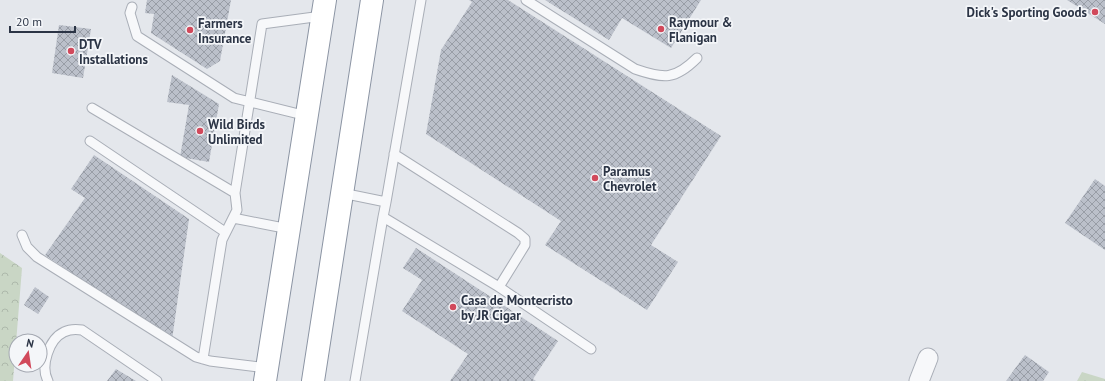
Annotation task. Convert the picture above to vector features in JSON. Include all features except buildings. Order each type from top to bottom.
[{"type":"highway","points":[[313,381],[372,0]]},
{"type":"highway","points":[[266,374],[324,8]]},
{"type":"street","points":[[919,381],[928,358]]},
{"type":"lane","points":[[355,381],[421,0]]},
{"type":"lane","points":[[526,0],[635,69],[654,76],[674,75],[686,68],[697,58]]},
{"type":"lane","points":[[132,7],[130,13],[137,36],[234,98],[307,116]]},
{"type":"lane","points":[[203,359],[222,240],[237,210],[235,193],[248,102],[262,24],[324,8]]},
{"type":"lane","points":[[92,108],[235,193]]},
{"type":"lane","points":[[90,141],[225,232]]},
{"type":"lane","points":[[394,154],[518,233],[525,239],[525,245],[499,287]]},
{"type":"lane","points":[[342,193],[386,202]]},
{"type":"lane","points":[[383,217],[499,287],[591,349]]},
{"type":"lane","points":[[233,218],[289,229]]},
{"type":"lane","points":[[22,235],[27,247],[37,257],[196,357],[266,374]]},
{"type":"lane","points":[[48,381],[46,377],[46,363],[48,351],[54,340],[64,332],[74,329],[82,330],[157,381]]},
{"type":"green space","points":[[0,253],[22,268],[17,333],[8,333],[8,373],[14,373],[13,381],[0,381]]},
{"type":"green space","points":[[1082,372],[1105,379],[1105,381],[1077,381]]},
{"type":"place","name":"Dick's Sporting Goods","points":[[1095,12]]},
{"type":"place","name":"Raymour & Flanigan","points":[[661,29]]},
{"type":"place","name":"Farmers Insurance","points":[[190,30]]},
{"type":"place","name":"DTV Installations","points":[[71,51]]},
{"type":"place","name":"Wild Birds Unlimited","points":[[200,131]]},
{"type":"place","name":"Paramus Chevrolet","points":[[595,178]]},
{"type":"place","name":"Casa de Montecristo by JR Cigar","points":[[453,307]]}]
